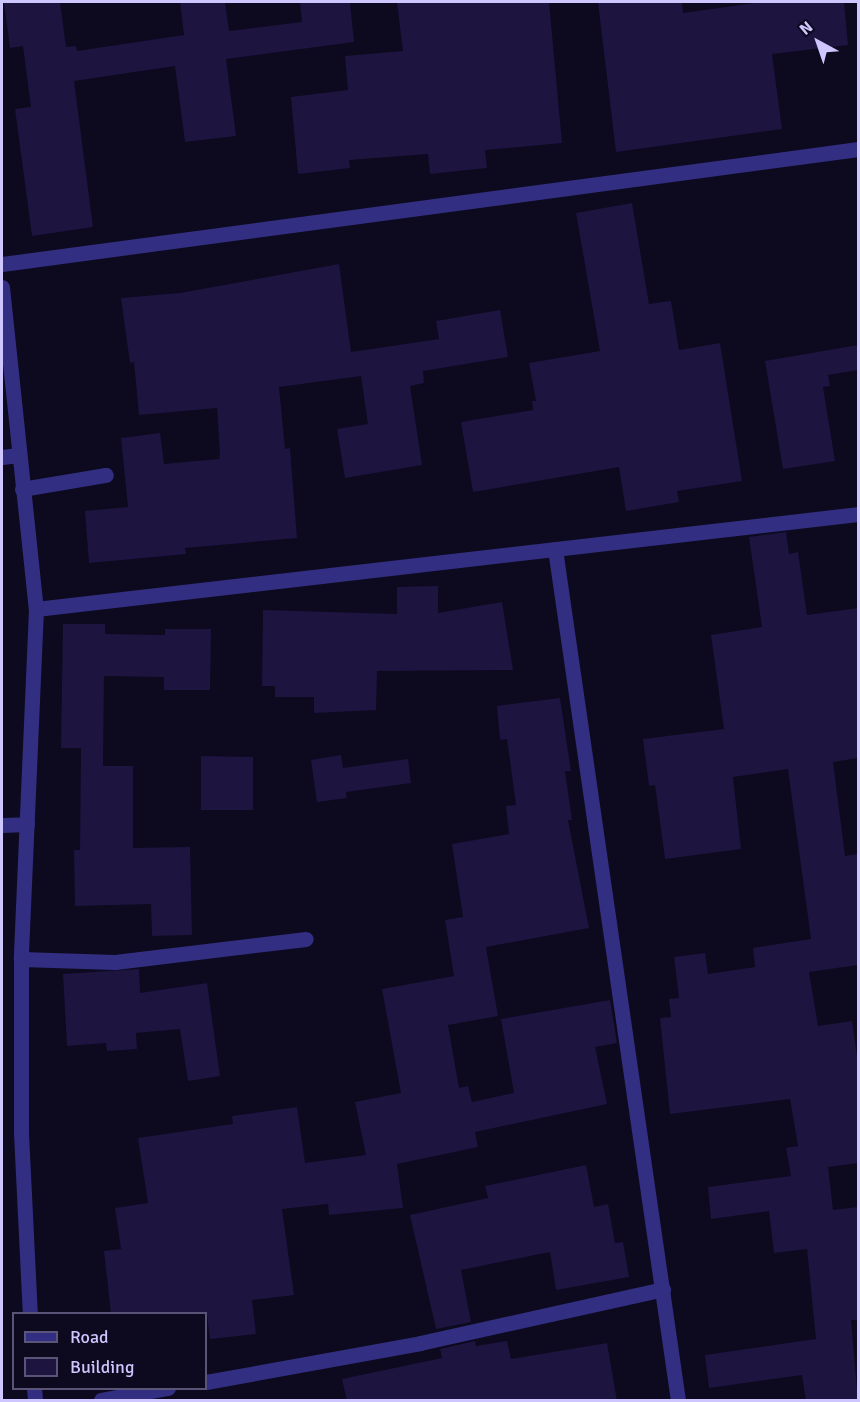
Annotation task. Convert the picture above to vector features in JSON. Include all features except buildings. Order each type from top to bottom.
[{"type":"street","points":[[2,264],[858,149]]},
{"type":"street","points":[[2,287],[36,609],[21,959],[21,1133],[30,1312]]},
{"type":"street","points":[[2,457],[18,455]]},
{"type":"street","points":[[22,489],[106,475]]},
{"type":"street","points":[[36,609],[858,514]]},
{"type":"street","points":[[555,549],[678,1401]]},
{"type":"street","points":[[2,825],[27,824]]},
{"type":"street","points":[[21,959],[115,962],[306,939]]},
{"type":"street","points":[[207,1382],[420,1343],[663,1289]]},
{"type":"street","points":[[101,1401],[162,1390]]}]
